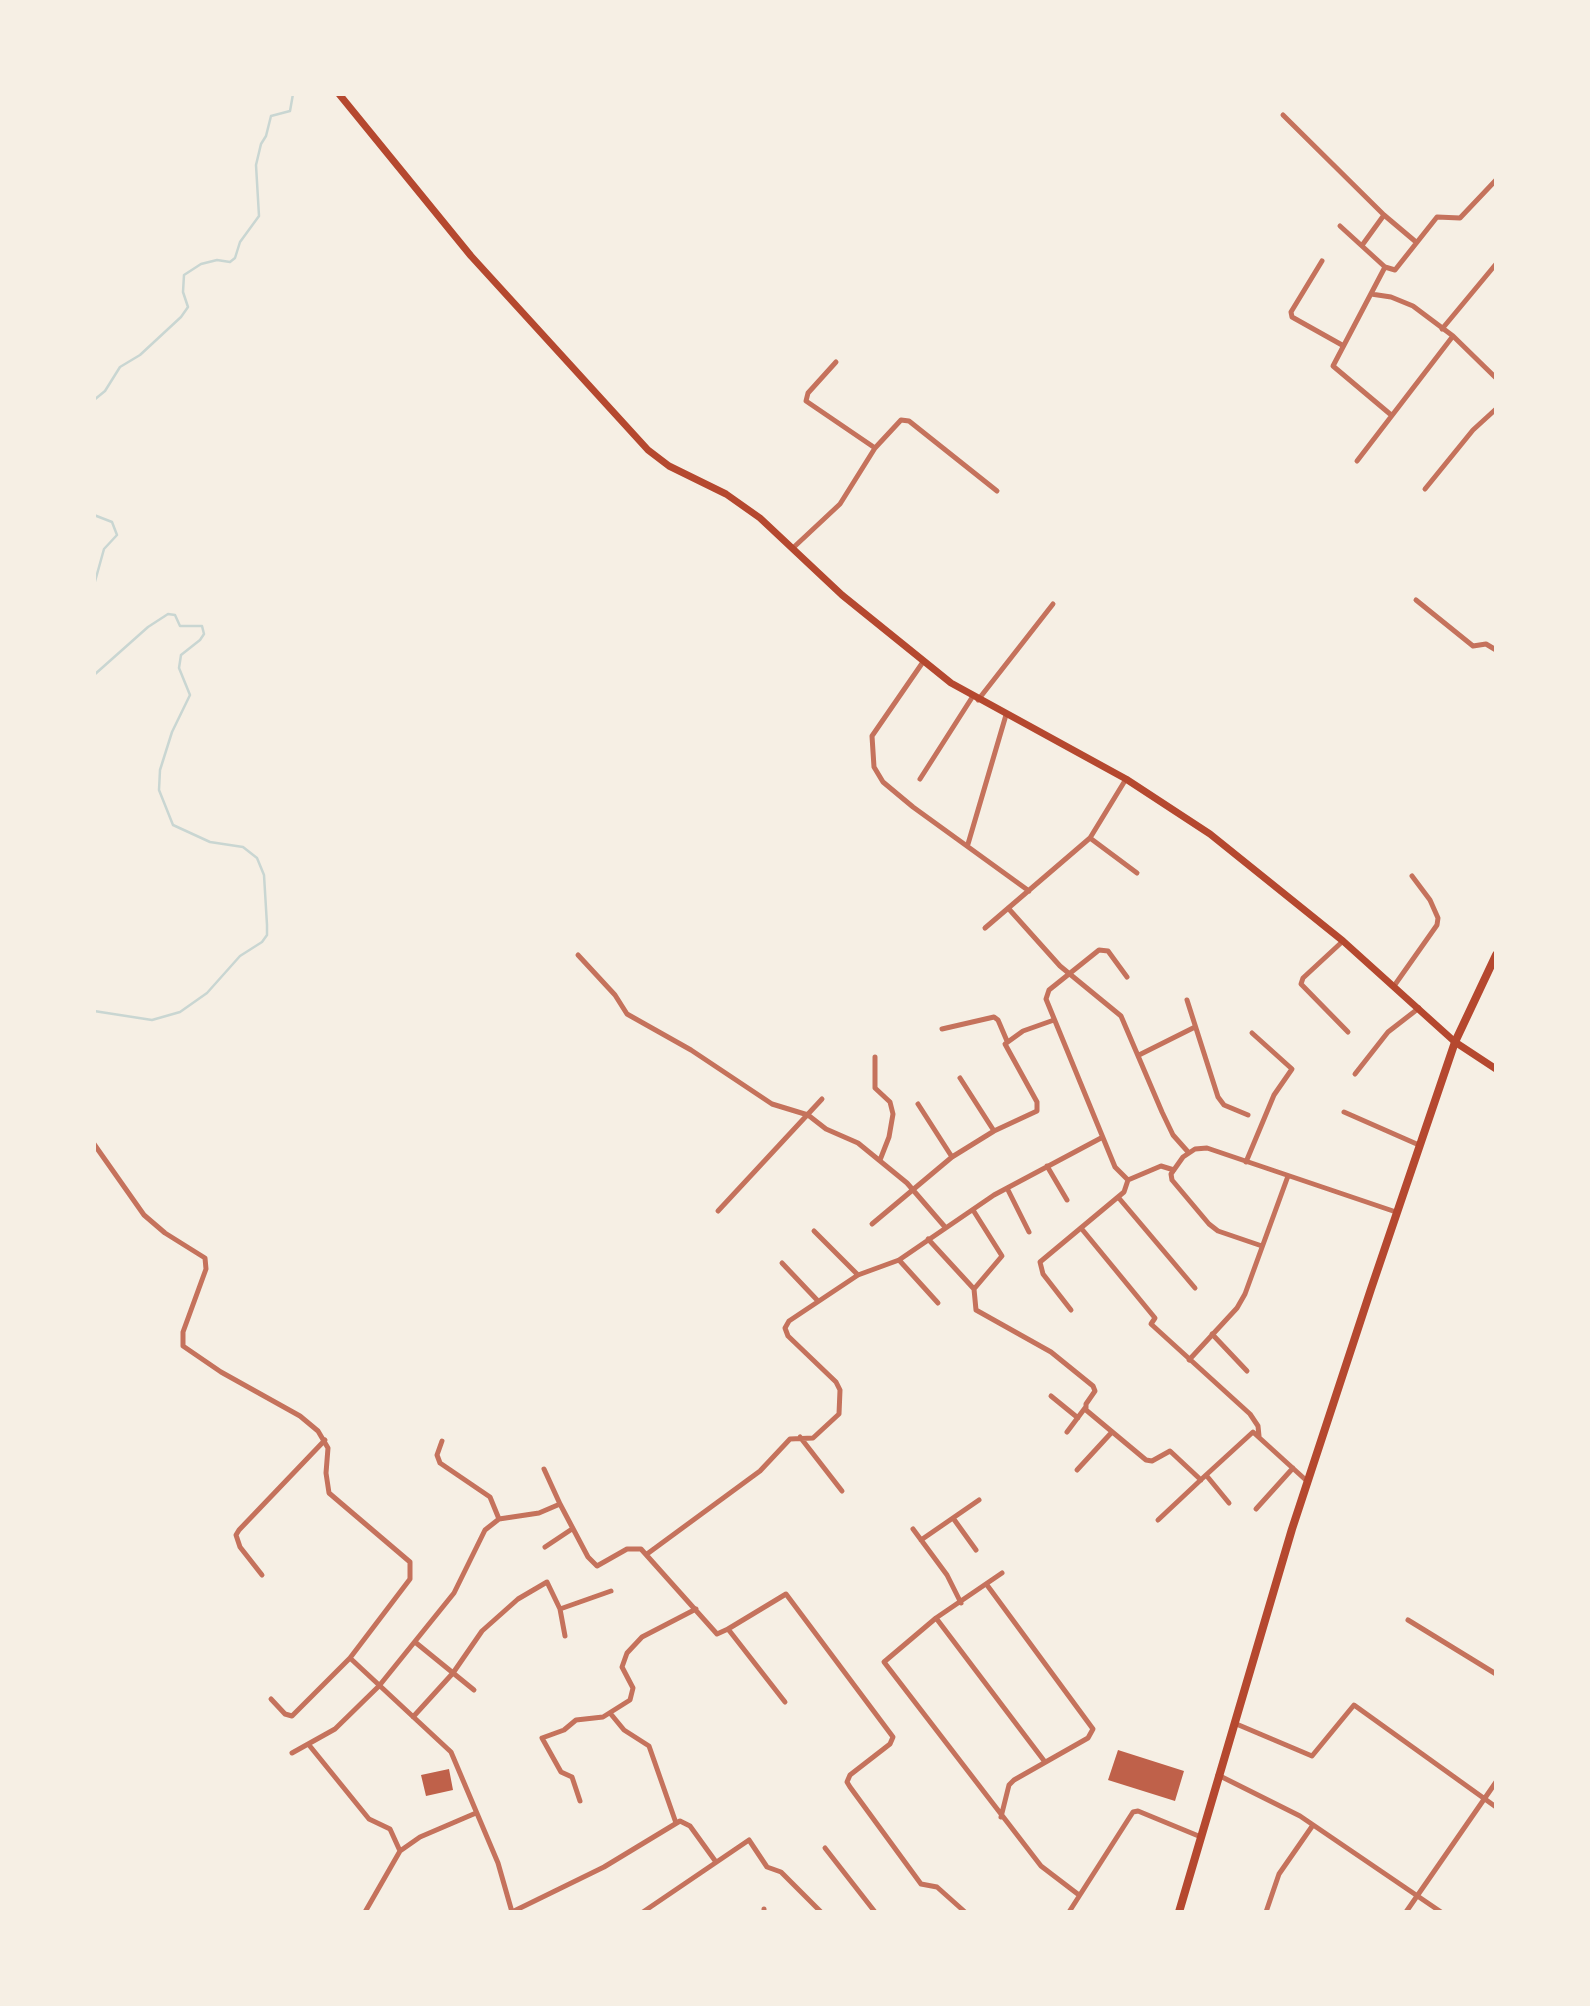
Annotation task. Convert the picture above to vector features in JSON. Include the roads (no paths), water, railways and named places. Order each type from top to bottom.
[{"type":"highway","points":[[1180,1912],[1218,1776],[1308,1482],[1396,1212],[1455,1042],[1496,954]]},
{"type":"main road","points":[[340,94],[471,256],[648,450],[668,466],[726,494],[760,518],[794,547],[842,596],[923,662],[976,698],[1062,742],[1126,779],[1210,834],[1343,941],[1455,1042],[1496,1069]]},
{"type":"street","points":[[1283,115],[1384,215],[1416,242]]},
{"type":"street","points":[[1340,226],[1363,244],[1385,267],[1395,270],[1437,217],[1460,218],[1496,180]]},
{"type":"street","points":[[1363,244],[1384,215]]},
{"type":"street","points":[[1322,261],[1291,312],[1292,317],[1342,345]]},
{"type":"street","points":[[1443,329],[1496,264]]},
{"type":"street","points":[[1385,267],[1342,345],[1334,369],[1390,414]]},
{"type":"street","points":[[1371,294],[1402,300],[1453,336],[1496,378]]},
{"type":"street","points":[[1357,461],[1390,414],[1453,336]]},
{"type":"street","points":[[836,362],[808,393],[806,401],[875,448]]},
{"type":"street","points":[[1425,489],[1473,430],[1496,409]]},
{"type":"street","points":[[794,547],[840,504],[875,448],[897,423],[906,419],[997,491]]},
{"type":"street","points":[[1416,600],[1473,646],[1486,644],[1496,650]]},
{"type":"street","points":[[920,779],[976,698],[1054,604]]},
{"type":"street","points":[[923,662],[872,736],[871,757],[883,782],[1029,891]]},
{"type":"street","points":[[968,844],[1006,715]]},
{"type":"street","points":[[985,928],[1090,838],[1126,779]]},
{"type":"street","points":[[1090,838],[1137,873]]},
{"type":"street","points":[[1394,986],[1437,925],[1438,918],[1430,900],[1412,876]]},
{"type":"street","points":[[1009,908],[1070,974],[1121,1016],[1173,1135],[1189,1153]]},
{"type":"street","points":[[1343,941],[1303,978],[1301,984],[1348,1032]]},
{"type":"street","points":[[1127,977],[1104,949],[1094,953],[1046,994],[1101,1138],[1115,1167],[1128,1180]]},
{"type":"street","points":[[578,955],[615,995],[627,1014],[691,1051],[772,1104],[808,1115],[826,1129],[841,1133],[880,1160],[912,1189],[945,1227]]},
{"type":"street","points":[[1187,1000],[1218,1097],[1224,1105],[1248,1115]]},
{"type":"street","points":[[1355,1074],[1388,1032],[1419,1008]]},
{"type":"street","points":[[872,1224],[951,1157],[994,1131],[1034,1113],[1039,1107],[1008,1052],[1007,1041],[996,1017],[942,1029]]},
{"type":"street","points":[[1007,1041],[1054,1020]]},
{"type":"street","points":[[1139,1055],[1195,1027]]},
{"type":"street","points":[[1245,1162],[1274,1095],[1292,1069],[1252,1033]]},
{"type":"street","points":[[875,1057],[875,1088],[890,1102],[893,1114],[889,1137],[880,1160]]},
{"type":"street","points":[[960,1078],[994,1131]]},
{"type":"street","points":[[718,1211],[822,1099]]},
{"type":"street","points":[[918,1104],[951,1157]]},
{"type":"street","points":[[1344,1112],[1419,1145]]},
{"type":"street","points":[[647,1554],[760,1471],[790,1439],[813,1438],[839,1414],[841,1403],[836,1382],[786,1331],[789,1321],[859,1275],[900,1260],[945,1227],[1007,1188],[1101,1138]]},
{"type":"street","points":[[94,1144],[135,1203],[165,1233],[205,1258],[206,1269],[181,1337],[186,1349],[300,1416],[325,1440],[329,1493],[411,1564],[410,1579],[350,1658],[292,1716],[285,1714],[271,1699]]},
{"type":"street","points":[[1262,1246],[1218,1231],[1173,1182],[1174,1170],[1189,1153],[1200,1147],[1396,1212]]},
{"type":"street","points":[[1047,1166],[1067,1200]]},
{"type":"street","points":[[1128,1180],[1161,1166],[1174,1170]]},
{"type":"street","points":[[1189,1360],[1241,1302],[1288,1176]]},
{"type":"street","points":[[1071,1310],[1043,1274],[1040,1262],[1118,1197],[1126,1189],[1128,1180]]},
{"type":"street","points":[[1007,1188],[1029,1232]]},
{"type":"street","points":[[1118,1197],[1195,1288]]},
{"type":"street","points":[[974,1210],[1002,1256],[974,1289]]},
{"type":"street","points":[[1081,1228],[1155,1318],[1151,1324],[1250,1414],[1259,1429],[1259,1436]]},
{"type":"street","points":[[814,1231],[859,1275]]},
{"type":"street","points":[[928,1239],[974,1289],[976,1310],[1051,1352],[1094,1387],[1085,1408],[1066,1432]]},
{"type":"street","points":[[900,1260],[938,1303]]},
{"type":"street","points":[[782,1263],[818,1301]]},
{"type":"street","points":[[1212,1334],[1247,1371]]},
{"type":"street","points":[[1051,1396],[1078,1418]]},
{"type":"street","points":[[1085,1408],[1148,1461],[1172,1452],[1204,1477],[1229,1503]]},
{"type":"street","points":[[1077,1471],[1112,1432]]},
{"type":"street","points":[[1158,1520],[1248,1434],[1259,1436],[1308,1482]]},
{"type":"street","points":[[800,1437],[842,1491]]},
{"type":"street","points":[[262,1575],[240,1547],[236,1535],[325,1440]]},
{"type":"street","points":[[442,1441],[438,1452],[440,1463],[490,1497],[499,1519]]},
{"type":"street","points":[[1256,1509],[1293,1468]]},
{"type":"street","points":[[544,1469],[572,1529],[597,1566],[631,1547],[640,1549],[717,1634],[786,1594],[893,1737],[890,1744],[850,1775],[847,1782],[921,1884],[937,1887],[965,1912]]},
{"type":"street","points":[[921,1540],[979,1500]]},
{"type":"street","points":[[292,1753],[335,1729],[379,1686],[454,1593],[485,1530],[499,1519],[540,1513],[560,1504]]},
{"type":"street","points":[[953,1518],[976,1550]]},
{"type":"street","points":[[545,1547],[572,1529]]},
{"type":"street","points":[[913,1529],[947,1575],[961,1602]]},
{"type":"street","points":[[1002,1573],[936,1618],[887,1658],[886,1668],[1041,1866],[1079,1895]]},
{"type":"street","points":[[413,1717],[453,1673],[482,1631],[527,1593],[547,1582],[560,1609],[565,1636]]},
{"type":"street","points":[[987,1585],[1093,1729],[1088,1738],[1009,1785],[1001,1817]]},
{"type":"street","points":[[560,1609],[611,1591]]},
{"type":"street","points":[[580,1801],[572,1776],[561,1772],[542,1739],[576,1720],[597,1719],[610,1713],[633,1697],[633,1688],[622,1667],[633,1645],[654,1630],[696,1609]]},
{"type":"street","points":[[936,1618],[1045,1762]]},
{"type":"street","points":[[1408,1620],[1496,1674]]},
{"type":"street","points":[[728,1629],[786,1702]]},
{"type":"street","points":[[415,1642],[474,1689]]},
{"type":"street","points":[[350,1658],[451,1752],[498,1863],[512,1912],[604,1867],[676,1823],[685,1822],[690,1826],[716,1862]]},
{"type":"street","points":[[1234,1723],[1312,1756],[1354,1705],[1496,1807]]},
{"type":"street","points":[[610,1713],[624,1730],[649,1746],[676,1823]]},
{"type":"street","points":[[309,1745],[369,1819],[390,1829],[400,1851]]},
{"type":"street","points":[[1218,1776],[1282,1806],[1441,1912]]},
{"type":"street","points":[[1406,1912],[1496,1783]]},
{"type":"street","points":[[1069,1912],[1133,1812],[1138,1811],[1201,1837]]},
{"type":"street","points":[[365,1912],[387,1869],[400,1851],[420,1837],[476,1813]]},
{"type":"street","points":[[1266,1912],[1279,1874],[1312,1825]]},
{"type":"street","points":[[643,1912],[654,1908],[750,1840],[767,1867],[781,1871],[821,1912]]},
{"type":"street","points":[[825,1848],[875,1912]]},
{"type":"waterway","points":[[94,400],[105,391],[120,367],[140,355],[181,317],[188,307],[183,292],[184,275],[201,264],[217,260],[230,262],[235,258],[240,242],[259,216],[256,165],[261,144],[271,116],[290,111],[293,94]]},
{"type":"waterway","points":[[94,515],[112,522],[117,535],[104,549],[94,585]]},
{"type":"waterway","points":[[94,675],[148,627],[168,614],[175,615],[180,626],[202,626],[204,634],[200,640],[181,655],[179,668],[190,695],[172,732],[160,770],[159,790],[173,825],[210,842],[243,847],[257,858],[264,875],[267,925],[267,935],[262,942],[240,956],[207,993],[180,1012],[152,1020],[94,1011]]}]
